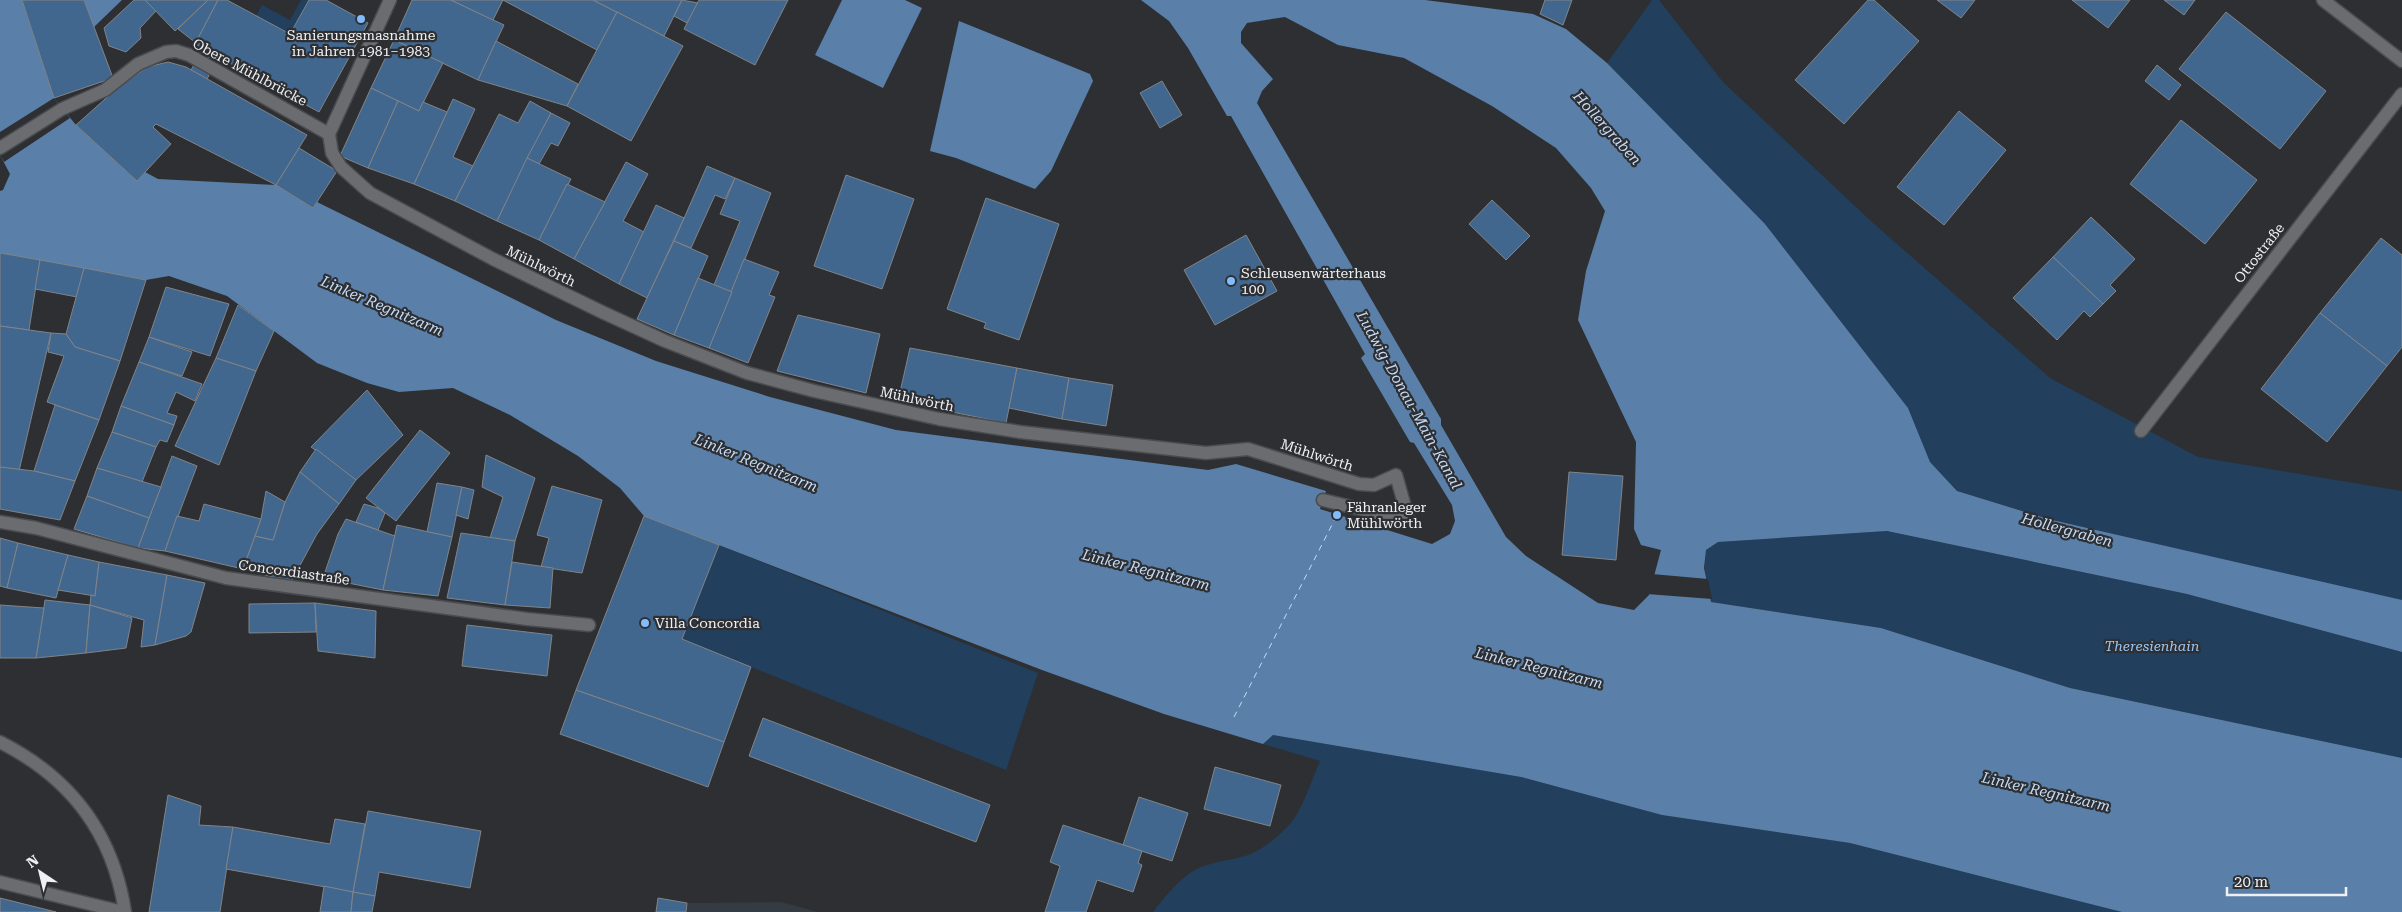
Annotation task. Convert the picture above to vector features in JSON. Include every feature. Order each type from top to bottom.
[{"type":"street","points":[[329,134],[390,0]]},
{"type":"street","points":[[2323,0],[2402,61]]},
{"type":"street","name":"Obere Mühlbrücke","points":[[0,148],[62,109],[105,90],[138,64],[166,52],[176,51],[197,60],[329,134]]},
{"type":"street","name":"Ottostraße","points":[[2141,431],[2402,94]]},
{"type":"street","name":"Mühlwörth","points":[[329,134],[332,153],[341,167],[370,193],[493,259],[658,338],[747,373],[814,391],[939,419],[1011,431],[1206,453],[1248,448],[1359,484],[1374,485],[1396,475],[1409,522],[1323,500]]},
{"type":"street","name":"Concordiastraße","points":[[0,522],[36,528],[226,578],[527,619],[589,625]]},
{"type":"street","points":[[0,742],[38,764],[76,799],[109,850],[121,882],[124,912],[0,882]]},
{"type":"shaded area","points":[[781,902],[818,912],[686,912],[687,903]]},
{"type":"green space","points":[[301,0],[309,0],[290,34],[256,16],[262,5],[290,20]]},
{"type":"green space","points":[[1652,0],[1659,0],[1723,82],[1873,223],[2050,378],[2198,457],[2402,491],[2402,601],[2048,519],[1957,491],[1930,462],[1908,408],[1765,224],[1607,63]]},
{"type":"green space","name":"Theresienhain","points":[[1887,531],[2187,594],[2402,652],[2402,758],[2070,688],[1881,628],[1711,602],[1705,576],[1706,550],[1718,542]]},
{"type":"green space","points":[[719,545],[1038,673],[1006,770],[682,639]]},
{"type":"green space","points":[[1273,735],[1521,777],[1662,815],[1850,843],[2122,912],[1153,912],[1176,884],[1193,871],[1206,865],[1248,855],[1265,846],[1291,823],[1303,802],[1320,761],[1263,744]]},
{"type":"water","points":[[0,0],[22,0],[54,98],[76,125],[137,181],[145,172],[158,179],[276,185],[313,208],[317,202],[556,320],[656,361],[770,397],[896,430],[1208,470],[1236,464],[1326,491],[1320,509],[1432,544],[1450,534],[1455,521],[1452,505],[1414,443],[1410,442],[1361,358],[1365,354],[1231,116],[1227,116],[1188,48],[1169,21],[1141,0],[1425,0],[1533,14],[1566,29],[1607,63],[1765,224],[1908,408],[1930,462],[1957,491],[2048,519],[2402,600],[2402,652],[2187,594],[1887,531],[1718,542],[1706,550],[1704,568],[1711,602],[1881,628],[2070,688],[2402,758],[2402,912],[2122,912],[1850,843],[1662,815],[1521,777],[1273,735],[1263,744],[1164,714],[1042,670],[644,516],[620,488],[578,456],[510,415],[453,388],[399,392],[367,383],[317,363],[227,296],[169,276],[146,280],[0,253],[0,191],[3,190],[10,174],[0,155]],"holes":[[[1285,17],[1338,45],[1404,58],[1492,106],[1556,148],[1591,188],[1605,211],[1586,271],[1578,320],[1636,442],[1634,529],[1641,545],[1661,550],[1649,595],[1634,610],[1598,603],[1526,556],[1506,537],[1441,425],[1441,419],[1257,103],[1262,91],[1273,79],[1241,43],[1241,32],[1247,23]]]},
{"type":"water","points":[[84,0],[122,0],[94,27]]},
{"type":"water","points":[[842,0],[905,0],[922,8],[883,88],[815,55]]},
{"type":"water","points":[[959,21],[1090,74],[1093,81],[1051,171],[1035,189],[956,158],[930,151]]},
{"type":"pier","points":[[54,98],[70,118],[4,162],[0,155],[0,132]]},
{"type":"pier","points":[[1652,574],[1708,579],[1712,599],[1647,594]]},
{"type":"building","points":[[22,0],[84,0],[113,78],[54,98]]},
{"type":"building","points":[[134,0],[145,0],[156,11],[140,28],[141,38],[126,52],[109,46],[104,28]]},
{"type":"building","points":[[145,0],[208,0],[175,31]]},
{"type":"building","points":[[208,0],[218,0],[196,43],[178,29]]},
{"type":"building","points":[[218,0],[227,0],[290,34],[309,0],[326,0],[368,23],[319,112],[195,44]]},
{"type":"building","points":[[412,0],[451,0],[504,25],[478,80],[394,40]]},
{"type":"building","points":[[451,0],[503,0],[493,20]]},
{"type":"building","points":[[503,0],[593,0],[617,12],[597,50]]},
{"type":"building","points":[[593,0],[682,0],[664,36]]},
{"type":"building","points":[[682,0],[698,3],[687,23],[674,16]]},
{"type":"building","points":[[699,0],[788,0],[755,65],[684,29]]},
{"type":"building","points":[[1545,0],[1572,0],[1563,25],[1540,14]]},
{"type":"building","points":[[1868,0],[1874,0],[1919,41],[1844,124],[1795,80]]},
{"type":"building","points":[[1937,0],[1975,0],[1961,18]]},
{"type":"building","points":[[2072,0],[2130,0],[2108,28]]},
{"type":"building","points":[[2164,0],[2195,0],[2184,15]]},
{"type":"building","points":[[617,12],[683,46],[631,141],[567,106]]},
{"type":"building","points":[[2226,12],[2326,91],[2280,149],[2179,69]]},
{"type":"building","points":[[394,40],[443,63],[419,111],[371,88]]},
{"type":"building","points":[[496,41],[578,84],[567,106],[478,80]]},
{"type":"building","points":[[203,49],[219,57],[207,79],[191,70]]},
{"type":"building","points":[[168,62],[186,67],[307,135],[276,185],[156,124],[153,127],[171,144],[137,181],[76,125],[114,91],[147,67]]},
{"type":"building","points":[[2157,65],[2181,85],[2169,100],[2145,81]]},
{"type":"building","points":[[1162,81],[1182,115],[1160,128],[1140,93]]},
{"type":"building","points":[[371,88],[398,101],[368,168],[340,156]]},
{"type":"building","points":[[453,99],[475,109],[453,157],[473,166],[455,201],[414,184]]},
{"type":"building","points":[[398,101],[419,111],[423,102],[447,112],[414,184],[368,168]]},
{"type":"building","points":[[530,101],[551,113],[497,221],[455,201],[499,114],[518,123]]},
{"type":"building","points":[[1959,111],[2006,150],[1944,225],[1897,187]]},
{"type":"building","points":[[551,113],[570,123],[558,146],[551,143],[539,164],[527,158]]},
{"type":"building","points":[[2181,120],[2257,180],[2205,244],[2130,184]]},
{"type":"building","points":[[299,148],[337,171],[313,208],[276,185]]},
{"type":"building","points":[[527,158],[571,179],[539,240],[497,221]]},
{"type":"building","points":[[626,162],[648,174],[623,221],[644,232],[619,284],[574,259]]},
{"type":"building","points":[[707,166],[735,178],[725,199],[715,195],[691,248],[674,241]]},
{"type":"building","points":[[846,175],[914,199],[882,289],[814,266]]},
{"type":"building","points":[[735,178],[771,193],[732,292],[714,285],[740,221],[720,214]]},
{"type":"building","points":[[567,184],[605,202],[574,259],[539,240]]},
{"type":"building","points":[[986,198],[1059,224],[1019,340],[984,328],[986,323],[947,309]]},
{"type":"building","points":[[1492,200],[1530,236],[1506,260],[1469,224]]},
{"type":"building","points":[[656,205],[684,218],[647,298],[619,284]]},
{"type":"building","points":[[2091,217],[2135,259],[2110,285],[2116,291],[2103,304],[2053,257]]},
{"type":"building","name":"Schleusenwärterhaus 100","points":[[1246,235],[1277,291],[1215,325],[1184,270]]},
{"type":"building","points":[[2381,238],[2402,255],[2402,347],[2387,366],[2320,313]]},
{"type":"building","points":[[674,241],[708,256],[674,335],[637,319]]},
{"type":"building","points":[[0,253],[40,260],[29,330],[0,326]]},
{"type":"building","points":[[2053,257],[2103,304],[2090,317],[2084,311],[2057,340],[2013,298]]},
{"type":"building","points":[[744,259],[779,272],[769,295],[775,297],[748,363],[709,348]]},
{"type":"building","points":[[40,260],[84,268],[77,297],[35,289]]},
{"type":"building","points":[[84,268],[146,280],[120,361],[75,347],[66,334]]},
{"type":"building","points":[[698,278],[732,292],[709,348],[674,335]]},
{"type":"building","points":[[166,287],[229,304],[210,356],[149,337]]},
{"type":"building","points":[[238,305],[274,331],[256,371],[216,358]]},
{"type":"building","points":[[2320,313],[2387,366],[2327,442],[2261,389]]},
{"type":"building","points":[[798,315],[880,334],[866,393],[777,371]]},
{"type":"building","points":[[0,326],[51,333],[19,471],[0,467]]},
{"type":"building","points":[[51,333],[66,334],[75,347],[120,361],[99,420],[47,402],[64,356],[48,352]]},
{"type":"building","points":[[149,337],[192,352],[182,376],[139,362]]},
{"type":"building","points":[[910,348],[1017,368],[1006,423],[898,401]]},
{"type":"building","points":[[216,358],[256,371],[219,465],[175,446]]},
{"type":"building","points":[[139,362],[202,384],[195,401],[176,392],[167,413],[177,416],[174,425],[121,406]]},
{"type":"building","points":[[1017,368],[1069,378],[1062,419],[1009,408]]},
{"type":"building","points":[[1069,378],[1113,385],[1106,426],[1062,419]]},
{"type":"building","points":[[367,390],[403,435],[356,480],[311,447]]},
{"type":"building","points":[[55,405],[99,420],[75,481],[34,471]]},
{"type":"building","points":[[121,406],[174,425],[167,442],[160,440],[156,447],[112,432]]},
{"type":"building","points":[[420,430],[450,453],[396,521],[366,498]]},
{"type":"building","points":[[112,432],[156,447],[142,482],[97,468]]},
{"type":"building","points":[[316,449],[356,480],[339,504],[300,472]]},
{"type":"building","points":[[486,455],[535,478],[515,541],[490,538],[503,497],[482,487]]},
{"type":"building","points":[[172,456],[197,466],[165,551],[138,548]]},
{"type":"building","points":[[0,467],[34,471],[75,481],[60,520],[0,509]]},
{"type":"building","points":[[97,468],[161,487],[149,518],[87,496]]},
{"type":"building","points":[[300,472],[339,504],[317,534],[291,582],[243,569],[255,536],[273,540],[285,502]]},
{"type":"building","points":[[1569,472],[1623,476],[1616,560],[1562,555]]},
{"type":"building","points":[[437,483],[462,487],[452,537],[427,532]]},
{"type":"building","points":[[552,486],[602,500],[582,573],[541,567],[549,538],[537,535]]},
{"type":"building","points":[[462,487],[474,490],[468,519],[456,515]]},
{"type":"building","points":[[266,491],[285,502],[273,540],[255,536],[261,519]]},
{"type":"building","points":[[87,496],[149,518],[138,548],[74,529]]},
{"type":"building","points":[[204,504],[261,519],[243,569],[165,551],[177,516],[199,521]]},
{"type":"building","points":[[364,504],[378,508],[385,513],[378,530],[356,522]]},
{"type":"building","name":"Villa Concordia","points":[[644,516],[719,545],[682,639],[751,667],[724,742],[576,690]]},
{"type":"building","points":[[346,519],[395,536],[383,590],[323,578],[338,534]]},
{"type":"building","points":[[397,525],[452,537],[438,596],[383,590]]},
{"type":"building","points":[[461,533],[515,541],[505,605],[447,598]]},
{"type":"building","points":[[0,538],[18,543],[7,588],[0,586]]},
{"type":"building","points":[[18,543],[68,555],[56,598],[7,588]]},
{"type":"building","points":[[68,555],[99,562],[95,596],[58,590]]},
{"type":"building","points":[[99,562],[167,575],[155,645],[141,647],[144,620],[90,605],[91,595],[95,596]]},
{"type":"building","points":[[512,562],[553,568],[550,608],[505,605]]},
{"type":"building","points":[[167,575],[205,583],[191,632],[186,636],[155,645]]},
{"type":"building","points":[[45,600],[90,605],[86,653],[36,658]]},
{"type":"building","points":[[315,603],[316,632],[249,633],[249,604]]},
{"type":"building","points":[[315,603],[376,611],[375,658],[318,651]]},
{"type":"building","points":[[0,605],[44,608],[36,658],[0,658]]},
{"type":"building","points":[[90,605],[132,618],[126,648],[86,653]]},
{"type":"building","points":[[467,625],[552,635],[547,676],[462,666]]},
{"type":"building","points":[[576,690],[724,742],[708,787],[560,734]]},
{"type":"building","points":[[763,718],[990,805],[976,842],[749,756]]},
{"type":"building","points":[[1215,767],[1281,785],[1270,826],[1204,809]]},
{"type":"building","points":[[168,795],[201,806],[199,825],[233,827],[220,912],[149,912]]},
{"type":"building","points":[[1139,797],[1188,813],[1172,861],[1123,845]]},
{"type":"building","points":[[368,811],[481,831],[470,888],[379,872],[375,896],[353,892]]},
{"type":"building","points":[[335,819],[365,824],[353,892],[226,869],[233,827],[330,844]]},
{"type":"building","points":[[1063,825],[1142,851],[1138,863],[1142,865],[1133,892],[1097,880],[1086,912],[1045,912],[1060,866],[1050,862]]},
{"type":"building","points":[[324,886],[353,892],[351,912],[320,912]]},
{"type":"building","points":[[353,892],[375,896],[372,912],[351,912]]},
{"type":"building","points":[[0,898],[56,912],[0,912]]},
{"type":"building","points":[[658,898],[687,903],[686,912],[656,912]]},
{"type":"ferry route","points":[[1234,717],[1337,515]]},
{"type":"place","name":"Sanierungsmasnahme in Jahren 1981–1983","points":[[361,19]]},
{"type":"place","name":"Schleusenwärterhaus 100","points":[[1231,281]]},
{"type":"place","name":"Fähranleger Mühlwörth","points":[[1337,515]]},
{"type":"place","name":"Villa Concordia","points":[[645,623]]},
{"type":"water label","name":"Hollergraben","points":[[1607,128]]},
{"type":"water label","name":"Linker Regnitzarm","points":[[382,306]]},
{"type":"water label","name":"Ludwig-Donau-Main-Kanal","points":[[1409,400]]},
{"type":"water label","name":"Linker Regnitzarm","points":[[756,463]]},
{"type":"water label","name":"Hollergraben","points":[[2067,530]]},
{"type":"water label","name":"Linker Regnitzarm","points":[[1146,570]]},
{"type":"water label","name":"Linker Regnitzarm","points":[[1539,668]]},
{"type":"water label","name":"Linker Regnitzarm","points":[[2046,792]]}]
